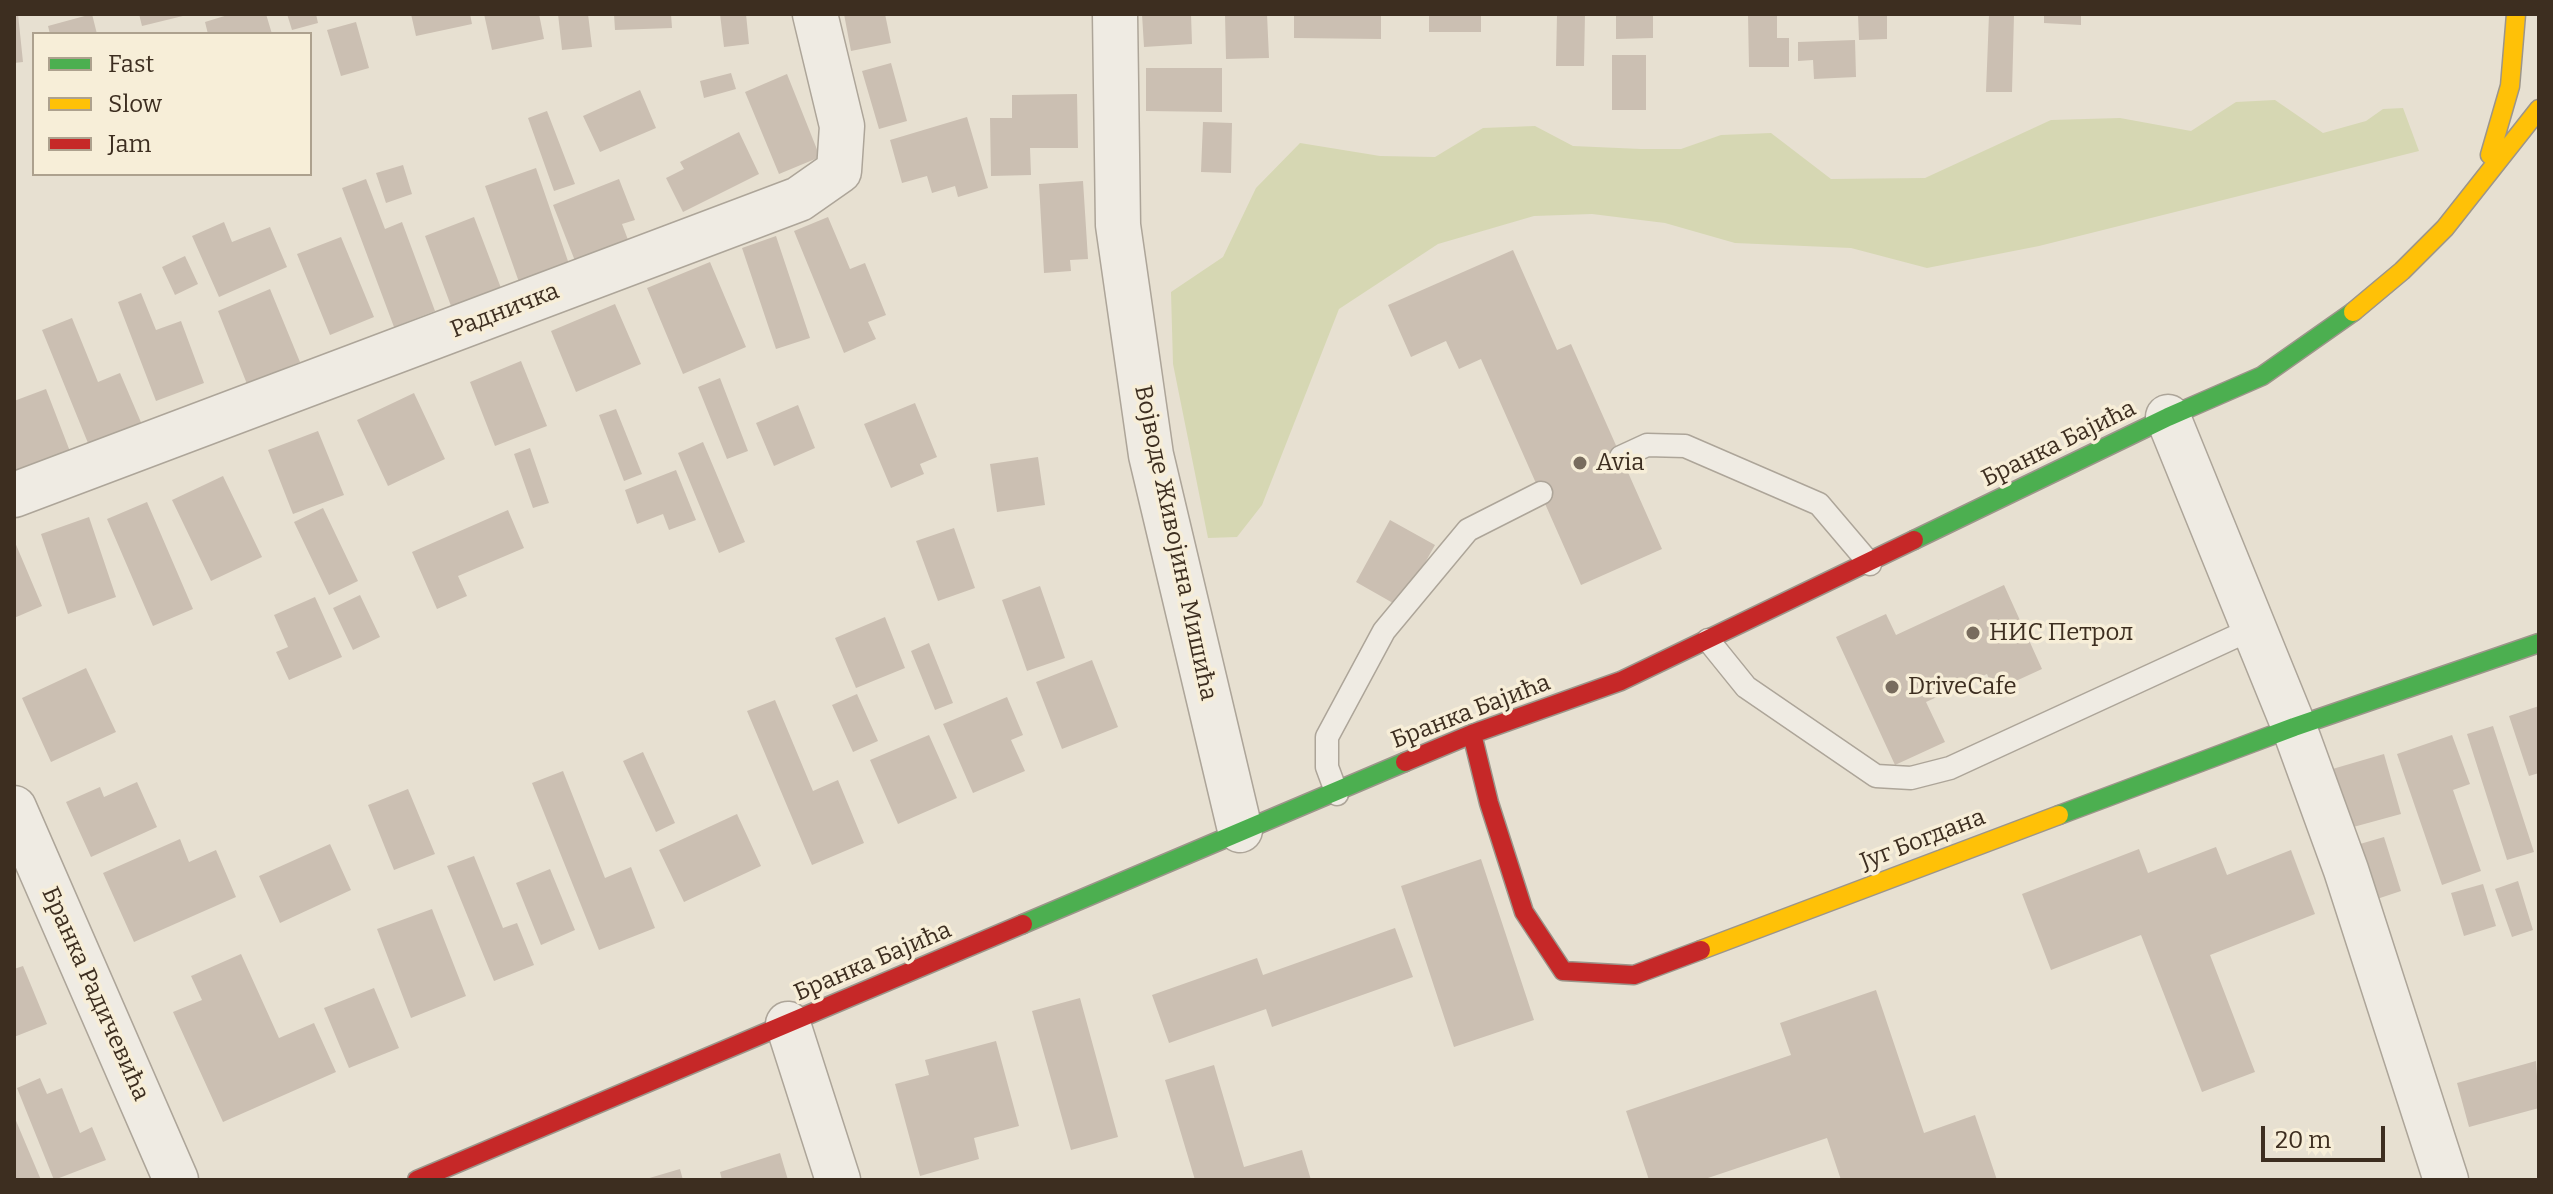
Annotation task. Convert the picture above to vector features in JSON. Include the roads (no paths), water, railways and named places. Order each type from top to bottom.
[{"type":"main road","points":[[2478,182],[2497,141],[2508,102],[2516,14]]},
{"type":"main road","points":[[2478,182],[2539,109]]},
{"type":"main road","name":"Бранка Бајића","points":[[417,1180],[1240,830],[1337,794],[1472,734],[1621,681],[1870,564],[2168,417],[2262,376],[2338,324],[2402,271],[2445,228],[2478,182]]},
{"type":"main road","name":"Југ Богдана","points":[[1472,734],[1489,803],[1524,912],[1563,971],[1634,975],[2294,727],[2539,643]]},
{"type":"street","name":"Радничка","points":[[14,495],[799,199],[839,171],[842,126],[815,14]]},
{"type":"street","name":"Војводе Живојина Мишића","points":[[1115,14],[1118,225],[1149,440],[1240,830]]},
{"type":"street","points":[[2168,417],[2294,727],[2346,870],[2446,1180]]},
{"type":"street","name":"Бранка Радичевића","points":[[14,808],[176,1180]]},
{"type":"street","points":[[788,1024],[838,1180]]},
{"type":"lane","points":[[1621,457],[1647,445],[1685,446],[1793,492],[1819,504],[1870,564]]},
{"type":"lane","points":[[1337,794],[1327,767],[1327,737],[1384,631],[1468,530],[1541,493]]},
{"type":"lane","points":[[1708,640],[1746,687],[1876,776],[1911,778],[1950,768],[2254,628]]},
{"type":"place","name":"Avia","points":[[1580,463]]},
{"type":"place","name":"НИС Петрол","points":[[1973,633]]},
{"type":"place","name":"DriveCafe","points":[[1892,687]]}]
